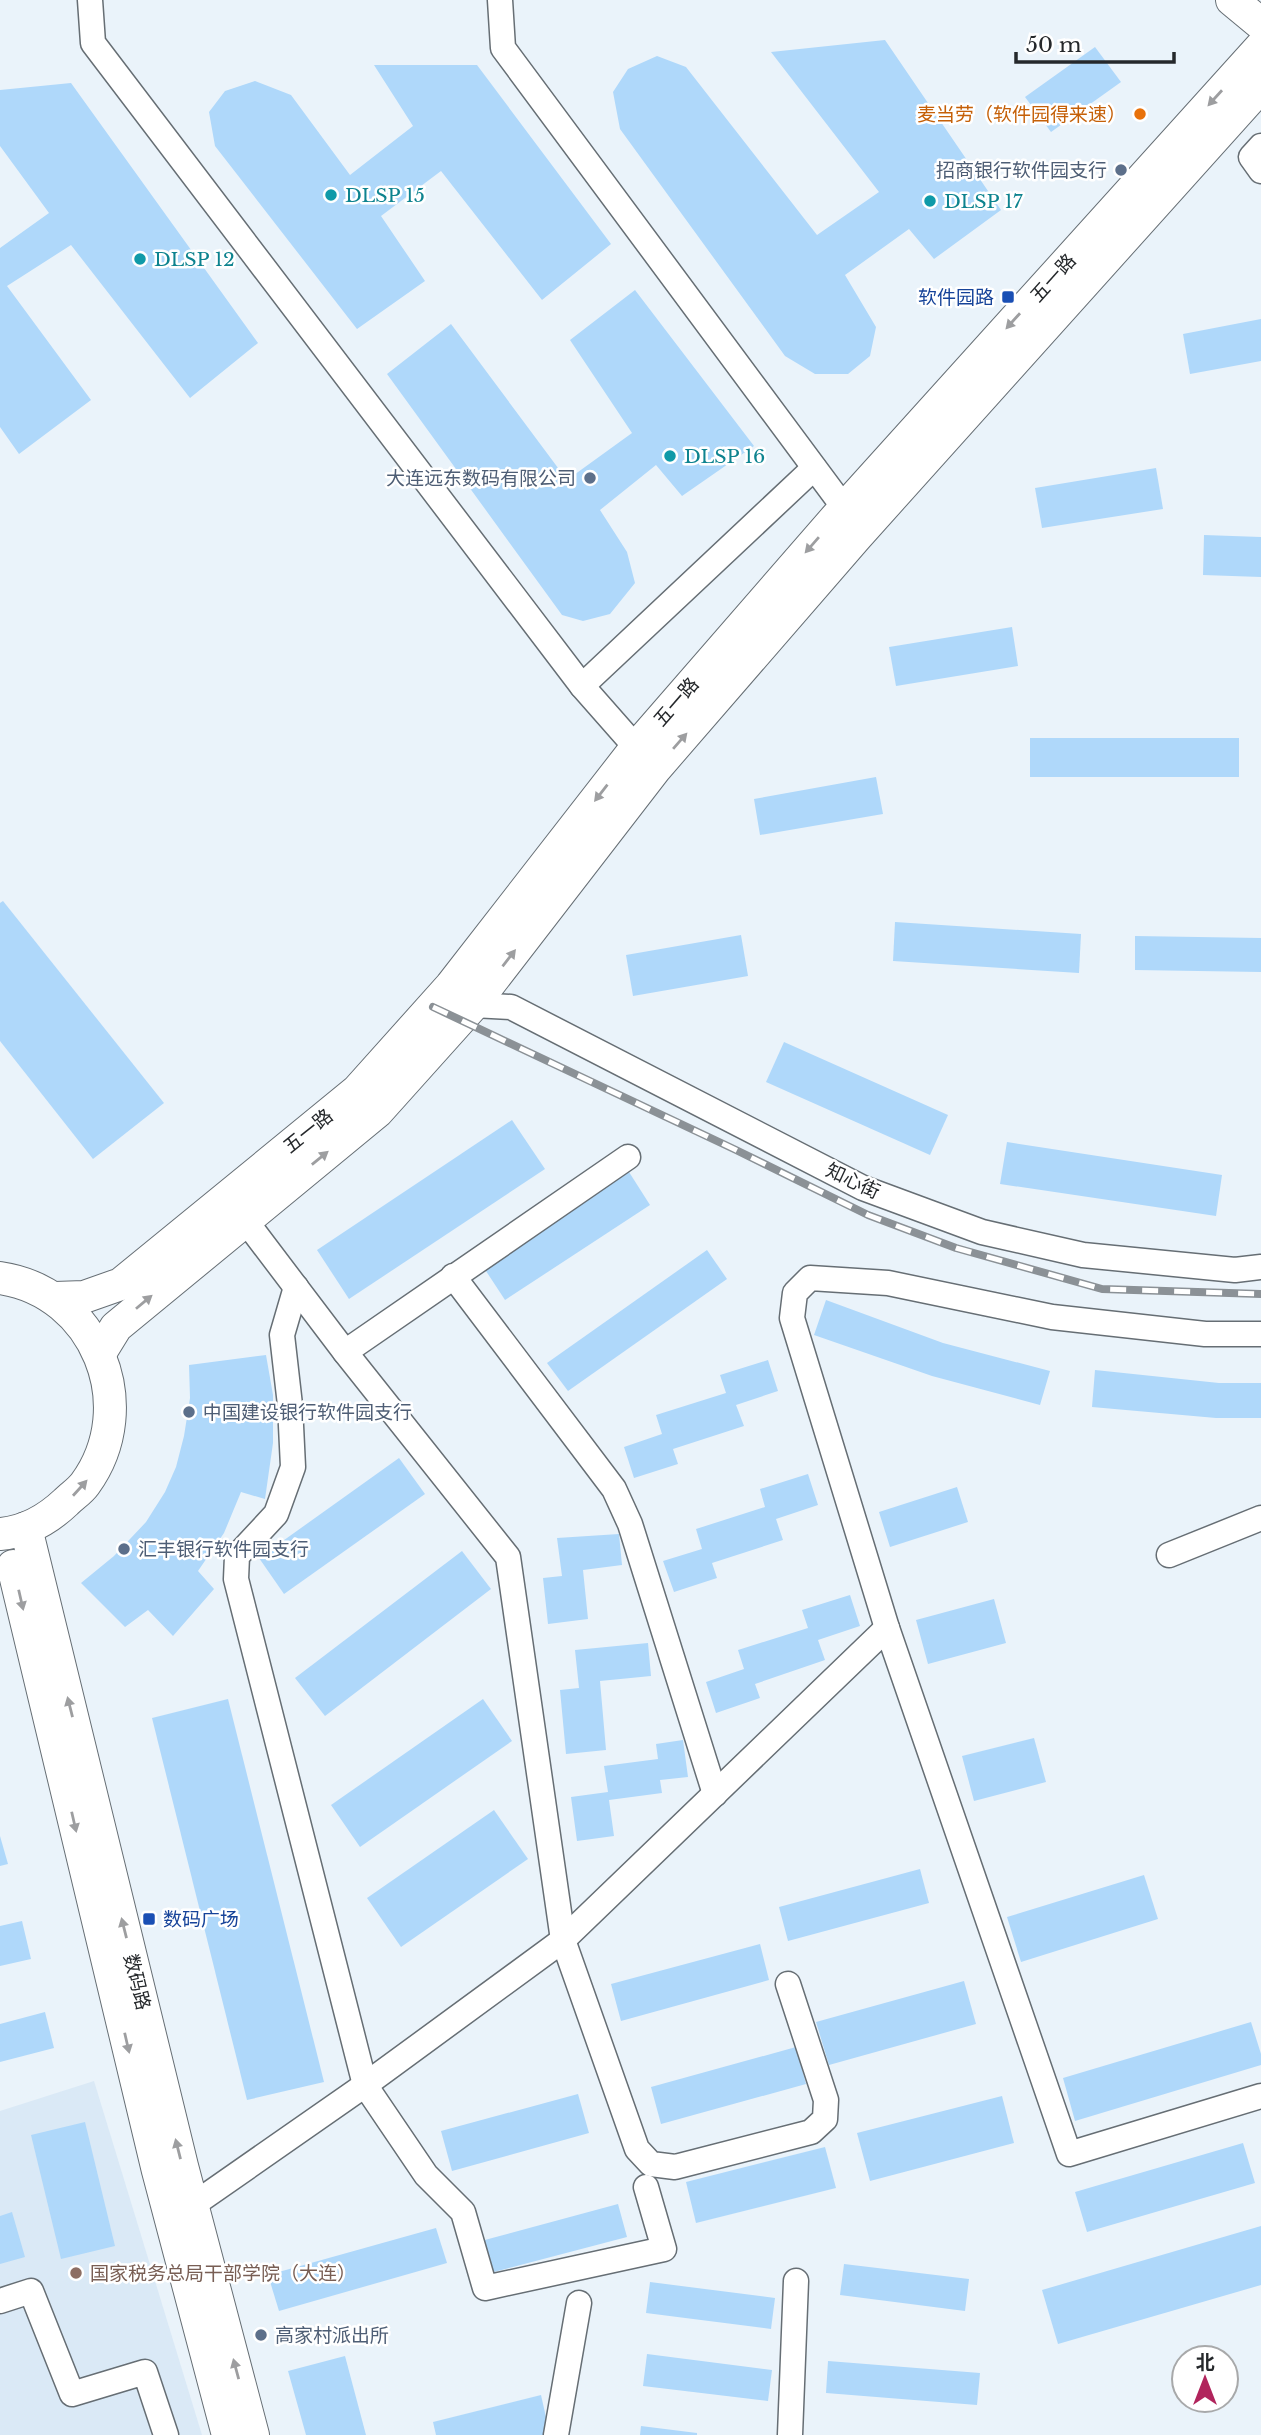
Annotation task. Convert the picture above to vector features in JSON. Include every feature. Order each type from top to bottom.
[{"type":"main road","points":[[1232,0],[1261,24]]},
{"type":"main road","name":"五一路","points":[[55,1298],[84,1297],[121,1284],[357,1091],[646,759],[845,509],[1261,47]]},
{"type":"main road","name":"五一路","points":[[100,1353],[116,1326],[377,1112],[473,1004],[646,759],[856,537],[1261,86]]},
{"type":"main road","points":[[0,1278],[18,1280],[55,1298],[81,1323],[100,1353],[111,1398],[106,1443],[85,1484],[52,1516],[10,1532]]},
{"type":"main road","name":"数码路","points":[[10,1532],[182,2213],[228,2435]]},
{"type":"main road","name":"数码路","points":[[182,2213],[254,2435]]},
{"type":"street","points":[[90,0],[93,43],[582,686],[646,759]]},
{"type":"street","points":[[500,0],[503,48],[845,509],[856,537]]},
{"type":"street","points":[[1261,146],[1251,157],[1261,172]]},
{"type":"street","points":[[582,686],[814,468]]},
{"type":"street","name":"知心街","points":[[473,1004],[511,1007],[863,1188],[982,1232],[1083,1255],[1235,1270],[1261,1267]]},
{"type":"street","points":[[345,1352],[628,1157]]},
{"type":"street","points":[[245,1220],[345,1352],[508,1557],[564,1940],[637,2149],[652,2164],[675,2167],[811,2132],[825,2119],[826,2100],[788,1984]]},
{"type":"street","points":[[453,1276],[614,1489],[631,1524],[715,1794]]},
{"type":"street","points":[[1261,1334],[1205,1334],[1052,1317],[888,1283],[810,1278],[795,1293],[792,1318],[887,1628],[1069,2154],[1261,2096]]},
{"type":"street","points":[[296,1287],[282,1335],[290,1405],[293,1467],[276,1514],[237,1556],[236,1578],[365,2085],[426,2175],[463,2212],[485,2288],[664,2249],[646,2187]]},
{"type":"street","points":[[1169,1555],[1261,1518]]},
{"type":"street","points":[[182,2213],[365,2085],[564,1940],[887,1628]]},
{"type":"street","points":[[790,2435],[796,2281]]},
{"type":"street","points":[[0,2301],[31,2291],[72,2394],[145,2372],[166,2435]]},
{"type":"street","points":[[556,2435],[579,2302]]},
{"type":"shaded area","name":"国家税务总局干部学院（大连）","points":[[94,2081],[202,2435],[0,2435],[0,2111]]},
{"type":"building","name":"DLSP 17","points":[[885,40],[1001,210],[934,259],[909,229],[845,275],[876,327],[870,356],[848,374],[815,374],[785,356],[620,129],[613,92],[628,69],[657,56],[686,67],[817,235],[879,192],[771,52]]},
{"type":"building","points":[[1095,47],[1121,82],[1051,132],[1025,97]]},
{"type":"building","name":"DLSP 15","points":[[374,65],[477,65],[611,244],[542,300],[441,171],[381,216],[425,281],[357,329],[215,146],[209,112],[225,91],[255,81],[291,95],[350,175],[413,126]]},
{"type":"building","name":"DLSP 12","points":[[71,83],[258,343],[190,398],[71,245],[7,286],[91,400],[19,454],[0,427],[0,248],[49,213],[0,146],[0,90]]},
{"type":"building","name":"DLSP 16","points":[[635,290],[754,446],[682,496],[656,465],[600,510],[627,552],[635,583],[610,614],[583,621],[562,615],[387,374],[451,324],[567,480],[632,433],[570,340]]},
{"type":"building","points":[[1261,319],[1261,361],[1190,374],[1183,334]]},
{"type":"building","points":[[1156,468],[1163,509],[1042,528],[1035,488]]},
{"type":"building","points":[[1204,535],[1261,537],[1261,577],[1203,575]]},
{"type":"building","points":[[1012,627],[1018,666],[896,686],[889,647]]},
{"type":"building","points":[[1030,738],[1239,738],[1239,777],[1030,777]]},
{"type":"building","points":[[876,777],[883,814],[760,835],[754,799]]},
{"type":"building","points":[[3,901],[164,1103],[93,1159],[0,1041],[0,903]]},
{"type":"building","points":[[895,922],[1081,934],[1079,973],[893,961]]},
{"type":"building","points":[[741,935],[748,976],[633,996],[626,955]]},
{"type":"building","points":[[1135,936],[1261,938],[1261,972],[1135,970]]},
{"type":"building","points":[[784,1042],[948,1115],[930,1155],[766,1082]]},
{"type":"building","points":[[512,1120],[545,1169],[349,1299],[317,1250]]},
{"type":"building","points":[[1007,1142],[1222,1175],[1216,1216],[1000,1184]]},
{"type":"building","points":[[629,1172],[650,1205],[505,1300],[484,1268]]},
{"type":"building","points":[[707,1250],[727,1279],[568,1391],[547,1363]]},
{"type":"building","points":[[826,1300],[943,1343],[1050,1371],[1040,1405],[932,1376],[814,1335]]},
{"type":"building","points":[[266,1355],[273,1395],[273,1443],[265,1499],[241,1492],[224,1533],[198,1571],[214,1589],[173,1636],[148,1610],[125,1627],[81,1583],[114,1556],[146,1522],[165,1492],[176,1467],[184,1436],[190,1398],[189,1365]]},
{"type":"building","points":[[768,1360],[778,1391],[736,1405],[744,1426],[673,1449],[678,1464],[634,1478],[624,1447],[662,1434],[656,1415],[726,1393],[720,1375]]},
{"type":"building","points":[[1095,1370],[1219,1383],[1261,1383],[1261,1418],[1216,1418],[1092,1407]]},
{"type":"building","points":[[399,1458],[425,1494],[284,1594],[259,1558]]},
{"type":"building","points":[[808,1474],[818,1505],[776,1519],[783,1540],[712,1563],[717,1578],[674,1592],[663,1561],[702,1549],[696,1529],[765,1507],[760,1489]]},
{"type":"building","points":[[957,1487],[968,1522],[890,1547],[879,1512]]},
{"type":"building","points":[[619,1534],[622,1565],[583,1570],[588,1619],[548,1624],[543,1578],[562,1576],[557,1538]]},
{"type":"building","points":[[462,1551],[491,1589],[325,1716],[295,1678]]},
{"type":"building","points":[[850,1595],[860,1626],[818,1640],[825,1660],[755,1684],[760,1698],[716,1713],[706,1682],[744,1669],[738,1650],[808,1628],[802,1610]]},
{"type":"building","points":[[994,1599],[1006,1643],[928,1664],[916,1620]]},
{"type":"building","points":[[648,1643],[651,1676],[600,1681],[606,1750],[566,1754],[560,1690],[579,1688],[575,1650]]},
{"type":"building","points":[[228,1699],[324,2082],[247,2100],[152,1718]]},
{"type":"building","points":[[483,1699],[512,1741],[360,1847],[331,1805]]},
{"type":"building","points":[[1034,1738],[1046,1782],[974,1801],[962,1756]]},
{"type":"building","points":[[683,1740],[688,1777],[660,1780],[662,1793],[609,1800],[614,1836],[577,1841],[571,1797],[608,1792],[604,1766],[658,1759],[656,1744]]},
{"type":"building","points":[[494,1810],[528,1859],[401,1947],[367,1898]]},
{"type":"building","points":[[0,1836],[8,1864],[0,1866]]},
{"type":"building","points":[[920,1869],[929,1903],[788,1941],[779,1907]]},
{"type":"building","points":[[1144,1875],[1158,1919],[1021,1962],[1007,1917]]},
{"type":"building","points":[[22,1921],[31,1959],[0,1966],[0,1926]]},
{"type":"building","points":[[760,1944],[769,1980],[621,2021],[611,1984]]},
{"type":"building","points":[[964,1981],[976,2024],[829,2065],[816,2022]]},
{"type":"building","points":[[45,2012],[54,2048],[0,2062],[0,2024]]},
{"type":"building","points":[[1251,2022],[1261,2054],[1261,2065],[1075,2121],[1063,2078]]},
{"type":"building","points":[[796,2047],[806,2084],[661,2124],[651,2087]]},
{"type":"building","points":[[578,2094],[589,2133],[452,2171],[441,2131]]},
{"type":"building","points":[[1002,2096],[1014,2143],[870,2181],[857,2133]]},
{"type":"building","points":[[85,2122],[115,2246],[61,2259],[31,2135]]},
{"type":"building","points":[[1243,2143],[1255,2183],[1087,2232],[1075,2192]]},
{"type":"building","points":[[825,2147],[836,2188],[696,2223],[686,2182]]},
{"type":"building","points":[[618,2204],[627,2237],[490,2273],[481,2241]]},
{"type":"building","points":[[12,2212],[25,2257],[0,2264],[0,2216]]},
{"type":"building","points":[[1261,2226],[1261,2285],[1058,2344],[1042,2290]]},
{"type":"building","points":[[436,2228],[447,2263],[279,2311],[268,2275]]},
{"type":"building","points":[[844,2264],[969,2279],[965,2311],[840,2295]]},
{"type":"building","points":[[650,2282],[775,2298],[771,2329],[646,2313]]},
{"type":"building","points":[[647,2354],[772,2370],[768,2401],[643,2386]]},
{"type":"building","points":[[345,2356],[366,2435],[306,2435],[288,2371]]},
{"type":"building","points":[[828,2361],[980,2373],[977,2405],[826,2393]]},
{"type":"building","points":[[541,2395],[550,2435],[436,2435],[433,2422]]},
{"type":"building","points":[[641,2426],[697,2433],[697,2435],[640,2435]]},
{"type":"railway","points":[[433,1007],[868,1215],[956,1248],[1102,1289],[1261,1294]]},
{"type":"place","name":"麦当劳（软件园得来速）","points":[[1140,114]]},
{"type":"place","name":"招商银行软件园支行","points":[[1121,170]]},
{"type":"place","name":"DLSP 15","points":[[331,195]]},
{"type":"place","name":"DLSP 17","points":[[930,201]]},
{"type":"place","name":"DLSP 12","points":[[140,259]]},
{"type":"place","name":"软件园路","points":[[1008,297]]},
{"type":"place","name":"DLSP 16","points":[[670,456]]},
{"type":"place","name":"大连远东数码有限公司","points":[[590,478]]},
{"type":"place","name":"中国建设银行软件园支行","points":[[189,1412]]},
{"type":"place","name":"汇丰银行软件园支行","points":[[124,1549]]},
{"type":"place","name":"数码广场","points":[[149,1919]]},
{"type":"place","name":"国家税务总局干部学院（大连）","points":[[76,2273]]},
{"type":"place","name":"高家村派出所","points":[[261,2335]]}]
